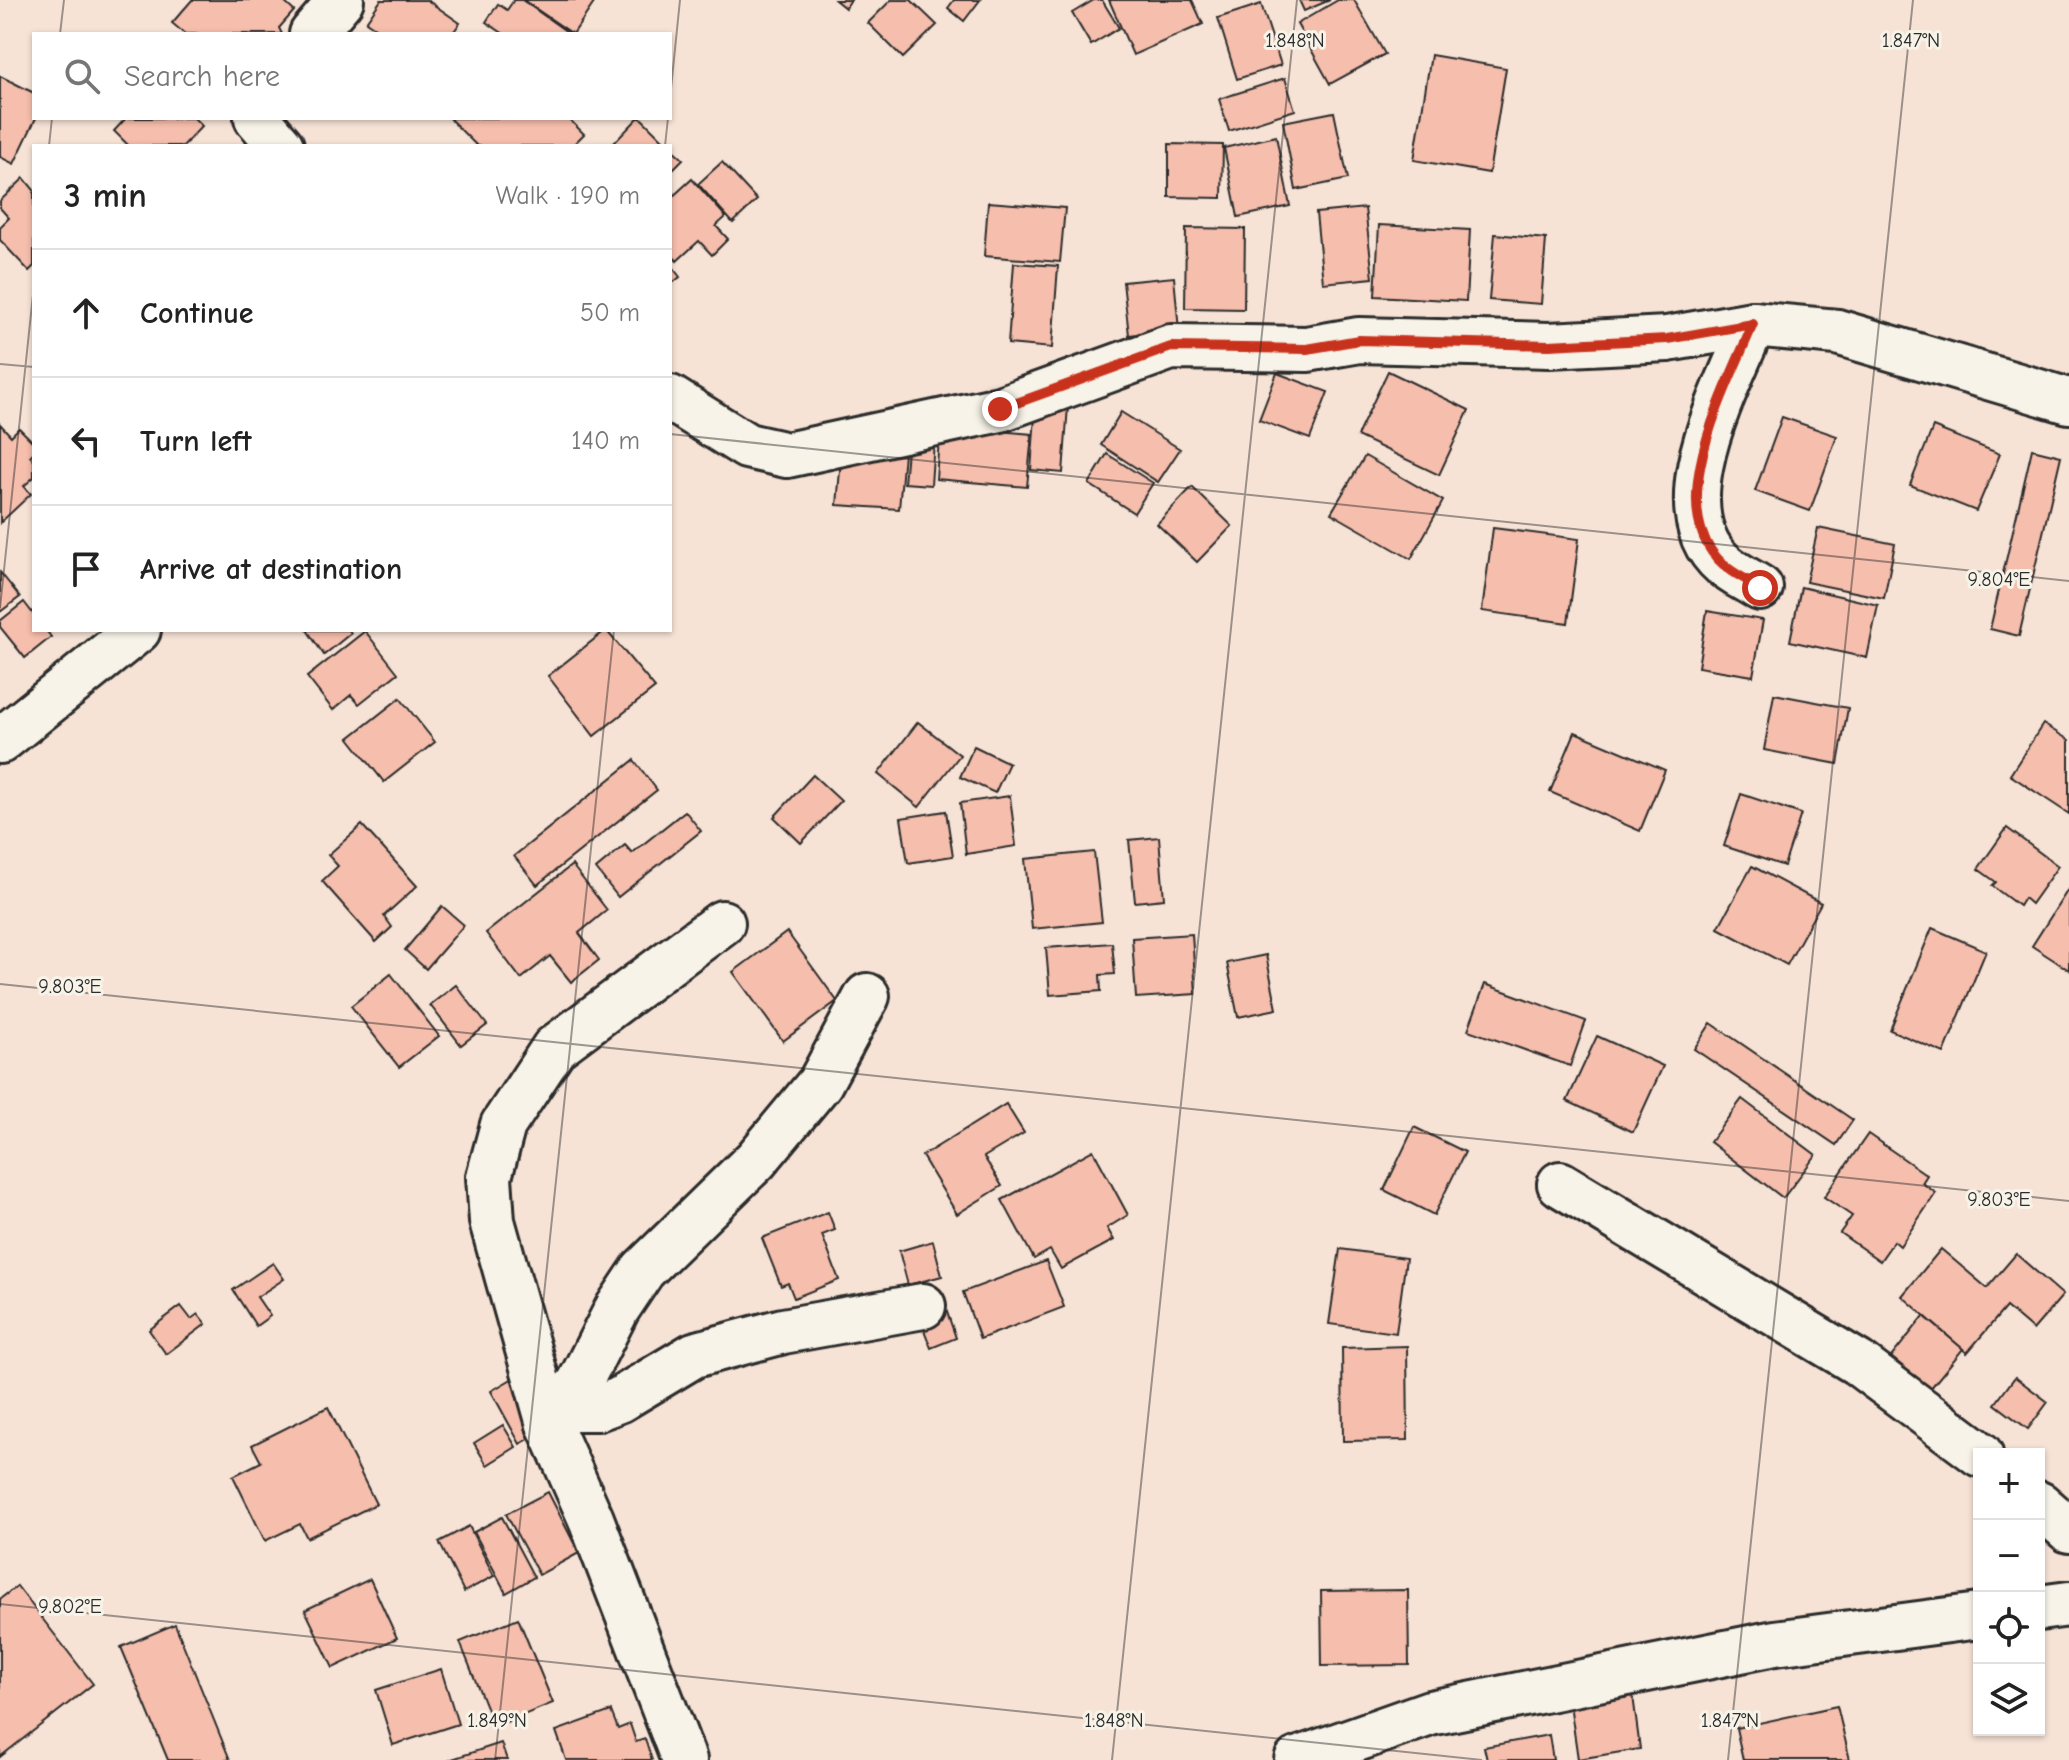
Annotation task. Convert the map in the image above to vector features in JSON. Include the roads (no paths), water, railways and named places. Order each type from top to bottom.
[{"type":"street","points":[[314,32],[341,0]]},
{"type":"street","points":[[259,120],[279,144]]},
{"type":"street","points":[[672,399],[747,446],[787,455],[1000,409],[1171,347],[1307,349],[1359,340],[1549,345],[1667,339],[1753,324],[1837,332],[2069,401]]},
{"type":"street","points":[[1753,324],[1703,449],[1695,494],[1701,529],[1722,563],[1760,588]]},
{"type":"street","points":[[0,741],[136,632]]},
{"type":"street","points":[[684,1760],[591,1519],[555,1416],[492,1221],[489,1177],[503,1125],[554,1048],[722,923]]},
{"type":"street","points":[[555,1416],[580,1382],[617,1309],[643,1270],[756,1160],[820,1083],[867,996]]},
{"type":"street","points":[[1560,1184],[1858,1363],[1973,1449]]},
{"type":"street","points":[[555,1416],[598,1408],[619,1400],[694,1355],[783,1331],[923,1306]]},
{"type":"street","points":[[2045,1509],[2069,1530]]},
{"type":"street","points":[[2045,1607],[2069,1604]]},
{"type":"street","points":[[1297,1760],[1445,1710],[1775,1643],[1973,1617]]}]
